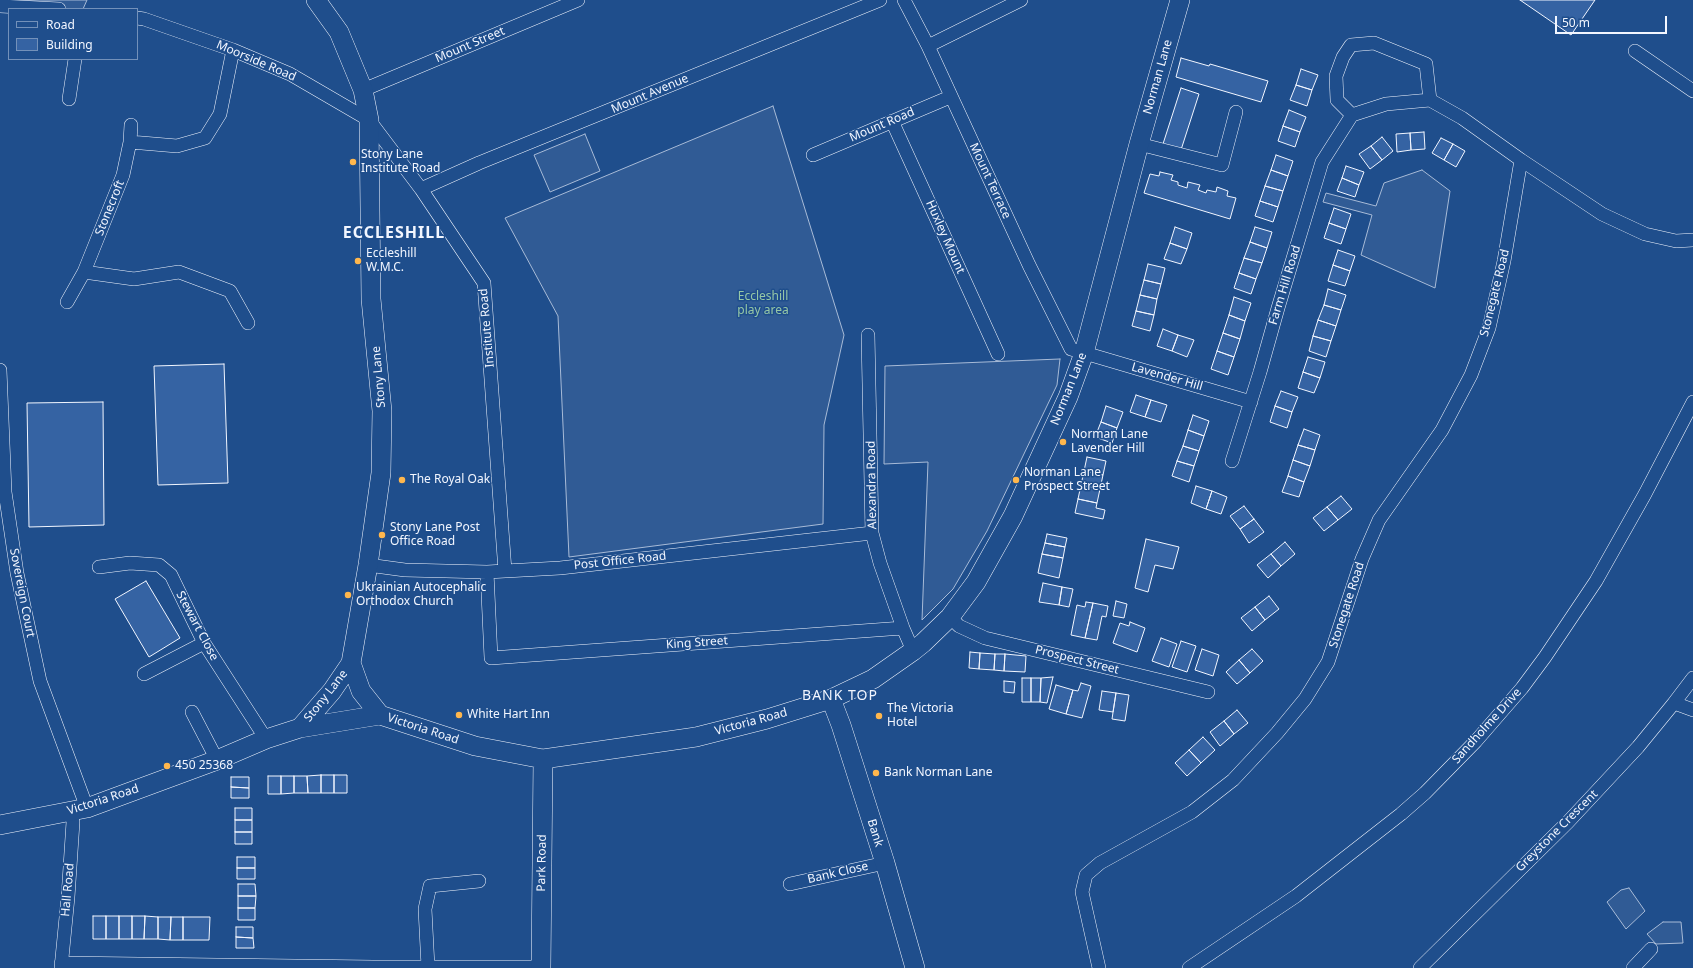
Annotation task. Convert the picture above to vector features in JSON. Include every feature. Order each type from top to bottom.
[{"type":"street","name":"Stony Lane","points":[[300,728],[332,691],[351,663],[368,565],[381,473],[382,411],[371,299],[369,120],[363,90],[339,32],[316,0]]},
{"type":"street","name":"Mount Street","points":[[363,90],[578,0]]},
{"type":"street","name":"Mount Avenue","points":[[421,189],[479,163],[880,0]]},
{"type":"street","name":"Mount Terrace","points":[[904,0],[928,46],[950,97],[1029,265],[1071,349],[1084,353]]},
{"type":"street","points":[[928,46],[1021,0]]},
{"type":"street","name":"Norman Lane","points":[[831,699],[873,678],[913,651],[950,617],[976,582],[1013,516],[1068,396],[1084,353],[1139,144],[1180,0]]},
{"type":"street","name":"Moorside Road","points":[[138,18],[233,50],[290,74],[369,120]]},
{"type":"street","points":[[1430,100],[1426,64],[1374,43],[1351,45],[1343,57],[1336,76],[1337,100],[1352,115],[1386,104],[1430,100],[1462,118],[1521,160],[1602,214],[1645,234],[1676,241],[1693,240]]},
{"type":"street","points":[[130,142],[177,146],[205,138],[220,114],[233,50]]},
{"type":"street","points":[[1635,51],[1693,91]]},
{"type":"street","points":[[69,99],[75,60]]},
{"type":"street","name":"Mount Road","points":[[813,155],[892,120],[950,97]]},
{"type":"street","points":[[1139,144],[1222,165],[1236,112]]},
{"type":"street","name":"Farm Hill Road","points":[[1232,461],[1322,162],[1352,115]]},
{"type":"street","name":"Institute Road","points":[[369,120],[421,189],[484,284],[505,571]]},
{"type":"street","name":"Huxley Mount","points":[[892,120],[998,354]]},
{"type":"street","name":"Stonecroft","points":[[66,302],[84,272],[123,175],[130,142],[131,125]]},
{"type":"street","name":"Stonegate Road","points":[[1100,968],[1082,892],[1086,875],[1100,864],[1192,812],[1233,780],[1277,733],[1305,699],[1328,662],[1362,559],[1379,520],[1442,430],[1471,374],[1489,328],[1504,261],[1521,160]]},
{"type":"street","points":[[84,272],[134,279],[178,272],[230,291],[248,323]]},
{"type":"street","name":"Alexandra Road","points":[[868,335],[872,533],[880,564],[913,651]]},
{"type":"street","name":"Lavender Hill","points":[[1084,353],[1251,402]]},
{"type":"street","name":"Sovereign Court","points":[[0,370],[5,492],[17,573],[40,681],[79,810]]},
{"type":"street","name":"Sandholme Drive","points":[[1189,968],[1296,896],[1401,814],[1425,793],[1476,741],[1522,688],[1545,657],[1596,581],[1645,494],[1693,402]]},
{"type":"street","name":"Post Office Road","points":[[368,565],[405,570],[487,572],[560,568],[872,533]]},
{"type":"street","name":"Stewart Close","points":[[99,568],[130,563],[159,565],[171,575],[204,642],[266,739]]},
{"type":"street","name":"King Street","points":[[487,572],[491,658],[903,628]]},
{"type":"street","name":"Prospect Street","points":[[950,617],[959,626],[985,638],[1208,692]]},
{"type":"street","points":[[144,674],[204,642]]},
{"type":"street","name":"Stony Lane","points":[[351,663],[361,691],[380,715]]},
{"type":"street","name":"Greystone Crescent","points":[[1420,968],[1568,822],[1638,747],[1693,678]]},
{"type":"street","name":"Victoria Road","points":[[0,825],[79,810],[217,760],[266,739],[300,728],[380,715],[475,746],[543,759],[696,737],[767,719],[831,699]]},
{"type":"street","name":"Bank","points":[[831,699],[841,725],[885,863],[915,968]]},
{"type":"street","points":[[1674,703],[1693,710]]},
{"type":"street","points":[[192,712],[217,760]]},
{"type":"street","name":"Park Road","points":[[541,968],[543,759]]},
{"type":"street","name":"Hall Road","points":[[61,966],[68,897],[73,822],[79,810]]},
{"type":"street","name":"Bank Close","points":[[790,884],[885,863]]},
{"type":"street","points":[[428,967],[425,909],[430,886],[479,881]]},
{"type":"street","points":[[1633,968],[1651,949]]},
{"type":"street","points":[[61,966],[541,968]]},
{"type":"shaded area","points":[[0,0],[87,0],[83,8],[52,8]]},
{"type":"shaded area","points":[[773,106],[844,335],[824,425],[823,524],[569,557],[558,316],[505,218]]},
{"type":"shaded area","points":[[585,134],[600,171],[550,192],[534,155]]},
{"type":"shaded area","points":[[1422,170],[1450,191],[1435,288],[1361,255],[1372,215],[1323,202],[1326,193],[1376,206],[1384,183]]},
{"type":"shaded area","points":[[1060,359],[1057,385],[987,531],[953,589],[922,620],[928,462],[884,464],[885,366]]},
{"type":"shaded area","points":[[1629,888],[1645,911],[1626,929],[1607,902],[1621,890]]},
{"type":"shaded area","points":[[1663,922],[1681,922],[1683,943],[1656,944],[1647,934]]},
{"type":"building","points":[[1520,0],[1595,0],[1571,35]]},
{"type":"building","points":[[1181,58],[1209,66],[1210,64],[1268,81],[1261,102],[1176,77]]},
{"type":"building","points":[[1301,69],[1318,75],[1312,90],[1296,85]]},
{"type":"building","points":[[1296,85],[1312,90],[1307,106],[1290,100]]},
{"type":"building","points":[[1181,88],[1199,94],[1180,153],[1162,147]]},
{"type":"building","points":[[1289,110],[1306,117],[1300,132],[1283,126]]},
{"type":"building","points":[[1283,126],[1300,132],[1295,147],[1278,141]]},
{"type":"building","points":[[1424,132],[1425,149],[1411,150],[1410,133]]},
{"type":"building","points":[[1410,133],[1411,150],[1397,152],[1396,134]]},
{"type":"building","points":[[1382,137],[1393,151],[1382,160],[1371,146]]},
{"type":"building","points":[[1441,138],[1453,144],[1444,160],[1432,153]]},
{"type":"building","points":[[1453,144],[1465,151],[1456,167],[1444,160]]},
{"type":"building","points":[[1371,146],[1382,160],[1370,169],[1359,154]]},
{"type":"building","points":[[1276,155],[1293,161],[1288,176],[1271,170]]},
{"type":"building","points":[[1346,166],[1364,172],[1359,185],[1342,178]]},
{"type":"building","points":[[1271,170],[1288,176],[1283,191],[1265,186]]},
{"type":"building","points":[[1160,172],[1173,175],[1171,180],[1178,182],[1178,185],[1187,188],[1188,182],[1200,185],[1198,190],[1206,193],[1207,190],[1216,192],[1217,187],[1228,191],[1227,196],[1236,198],[1230,219],[1144,193],[1150,174],[1159,176]]},
{"type":"building","points":[[1342,178],[1359,185],[1355,197],[1337,191]]},
{"type":"building","points":[[1265,186],[1283,191],[1278,207],[1260,201]]},
{"type":"building","points":[[1260,201],[1278,207],[1273,222],[1255,216]]},
{"type":"building","points":[[1334,208],[1351,214],[1346,229],[1329,223]]},
{"type":"building","points":[[1329,223],[1346,229],[1341,244],[1324,238]]},
{"type":"building","points":[[1175,227],[1192,233],[1187,249],[1170,243]]},
{"type":"building","points":[[1255,227],[1272,232],[1267,248],[1250,242]]},
{"type":"building","points":[[1250,242],[1267,248],[1262,263],[1244,258]]},
{"type":"building","points":[[1170,243],[1187,249],[1181,264],[1164,259]]},
{"type":"building","points":[[1338,250],[1355,256],[1350,271],[1333,265]]},
{"type":"building","points":[[1244,258],[1262,263],[1256,279],[1239,273]]},
{"type":"building","points":[[1148,264],[1165,268],[1161,284],[1144,280]]},
{"type":"building","points":[[1333,265],[1350,271],[1345,286],[1328,281]]},
{"type":"building","points":[[1239,273],[1256,279],[1251,294],[1234,288]]},
{"type":"building","points":[[1144,280],[1161,284],[1157,299],[1140,295]]},
{"type":"building","points":[[1328,289],[1346,295],[1341,310],[1324,305]]},
{"type":"building","points":[[1140,295],[1157,299],[1154,315],[1136,311]]},
{"type":"building","points":[[1234,297],[1251,303],[1245,321],[1229,315]]},
{"type":"building","points":[[1324,305],[1341,310],[1336,326],[1318,320]]},
{"type":"building","points":[[1136,311],[1154,315],[1150,331],[1132,326]]},
{"type":"building","points":[[1229,315],[1245,321],[1240,339],[1223,333]]},
{"type":"building","points":[[1318,320],[1336,326],[1331,341],[1313,336]]},
{"type":"building","points":[[1163,329],[1178,335],[1172,351],[1157,346]]},
{"type":"building","points":[[1223,333],[1240,339],[1234,357],[1217,351]]},
{"type":"building","points":[[1178,335],[1194,340],[1187,357],[1172,351]]},
{"type":"building","points":[[1313,336],[1331,341],[1326,357],[1309,351]]},
{"type":"building","points":[[1217,351],[1234,357],[1228,375],[1211,369]]},
{"type":"building","points":[[1308,357],[1325,362],[1320,378],[1303,372]]},
{"type":"building","points":[[224,364],[228,483],[158,485],[154,366]]},
{"type":"building","points":[[1303,372],[1320,378],[1314,393],[1298,388]]},
{"type":"building","points":[[1281,391],[1298,397],[1292,412],[1275,406]]},
{"type":"building","points":[[1136,395],[1151,400],[1145,417],[1130,412]]},
{"type":"building","points":[[1151,400],[1167,405],[1161,422],[1145,417]]},
{"type":"building","points":[[103,402],[104,525],[29,527],[27,403]]},
{"type":"building","points":[[1106,406],[1123,412],[1117,428],[1101,422]]},
{"type":"building","points":[[1275,406],[1292,412],[1287,428],[1270,422]]},
{"type":"building","points":[[1193,415],[1209,421],[1204,436],[1188,430]]},
{"type":"building","points":[[1101,422],[1117,428],[1112,443],[1095,437]]},
{"type":"building","points":[[1304,429],[1320,435],[1315,450],[1298,445]]},
{"type":"building","points":[[1188,430],[1204,436],[1199,451],[1183,446]]},
{"type":"building","points":[[1298,445],[1315,450],[1310,466],[1293,460]]},
{"type":"building","points":[[1183,446],[1199,451],[1194,466],[1177,461]]},
{"type":"building","points":[[1087,457],[1106,461],[1103,475],[1084,471]]},
{"type":"building","points":[[1293,460],[1310,466],[1304,482],[1288,476]]},
{"type":"building","points":[[1177,461],[1194,466],[1189,482],[1172,476]]},
{"type":"building","points":[[1084,471],[1103,475],[1100,489],[1081,485]]},
{"type":"building","points":[[1288,476],[1304,482],[1299,497],[1282,492]]},
{"type":"building","points":[[1081,485],[1100,489],[1097,503],[1078,499]]},
{"type":"building","points":[[1196,486],[1212,491],[1206,509],[1191,503]]},
{"type":"building","points":[[1212,491],[1227,497],[1221,514],[1206,509]]},
{"type":"building","points":[[1341,496],[1352,509],[1338,520],[1327,507]]},
{"type":"building","points":[[1078,499],[1097,503],[1096,508],[1105,510],[1103,519],[1075,513]]},
{"type":"building","points":[[1244,506],[1254,519],[1240,529],[1230,516]]},
{"type":"building","points":[[1327,507],[1338,520],[1324,531],[1313,518]]},
{"type":"building","points":[[1254,519],[1264,532],[1249,543],[1240,529]]},
{"type":"building","points":[[1047,534],[1067,538],[1065,547],[1045,543]]},
{"type":"building","points":[[1146,539],[1179,547],[1173,569],[1155,565],[1148,592],[1135,588]]},
{"type":"building","points":[[1285,542],[1295,554],[1281,566],[1271,554]]},
{"type":"building","points":[[1045,543],[1065,547],[1063,558],[1042,554]]},
{"type":"building","points":[[1042,554],[1063,558],[1059,578],[1038,573]]},
{"type":"building","points":[[1271,554],[1281,566],[1268,578],[1257,565]]},
{"type":"building","points":[[146,581],[180,638],[149,657],[115,599]]},
{"type":"building","points":[[1043,583],[1062,587],[1059,605],[1039,602]]},
{"type":"building","points":[[1062,587],[1073,589],[1069,607],[1059,605]]},
{"type":"building","points":[[1269,596],[1279,609],[1265,620],[1255,607]]},
{"type":"building","points":[[1116,601],[1127,604],[1124,618],[1113,616]]},
{"type":"building","points":[[1086,602],[1093,603],[1085,638],[1071,635],[1077,605],[1085,607]]},
{"type":"building","points":[[1093,603],[1108,606],[1106,617],[1102,616],[1097,640],[1085,638]]},
{"type":"building","points":[[1255,607],[1265,620],[1252,631],[1241,618]]},
{"type":"building","points":[[1130,622],[1145,628],[1137,652],[1113,643],[1120,623],[1129,626]]},
{"type":"building","points":[[1161,638],[1177,644],[1169,667],[1152,661]]},
{"type":"building","points":[[1181,641],[1196,646],[1187,672],[1172,667]]},
{"type":"building","points":[[1202,649],[1219,655],[1213,676],[1195,670]]},
{"type":"building","points":[[1252,649],[1263,661],[1250,673],[1239,660]]},
{"type":"building","points":[[970,652],[980,653],[979,669],[969,668]]},
{"type":"building","points":[[980,653],[995,654],[994,670],[979,669]]},
{"type":"building","points":[[995,654],[1005,654],[1004,671],[994,670]]},
{"type":"building","points":[[1005,654],[1026,656],[1025,672],[1004,671]]},
{"type":"building","points":[[1239,660],[1250,673],[1237,684],[1226,672]]},
{"type":"building","points":[[1053,677],[1047,703],[1040,702],[1041,678]]},
{"type":"building","points":[[1022,678],[1031,678],[1031,702],[1022,702]]},
{"type":"building","points":[[1031,678],[1041,678],[1040,702],[1031,702]]},
{"type":"building","points":[[1004,681],[1015,682],[1014,693],[1004,692]]},
{"type":"building","points":[[1081,683],[1091,686],[1082,718],[1066,714],[1073,690],[1078,691]]},
{"type":"building","points":[[1056,685],[1073,690],[1066,714],[1049,709]]},
{"type":"building","points":[[1102,691],[1116,693],[1113,712],[1099,710]]},
{"type":"building","points":[[1116,693],[1129,695],[1125,721],[1112,719]]},
{"type":"building","points":[[1237,710],[1248,723],[1234,734],[1224,721]]},
{"type":"building","points":[[1224,721],[1234,734],[1220,746],[1210,732]]},
{"type":"building","points":[[1203,737],[1215,750],[1201,763],[1189,750]]},
{"type":"building","points":[[1189,750],[1201,763],[1187,776],[1175,763]]},
{"type":"building","points":[[321,775],[321,793],[308,793],[307,776]]},
{"type":"building","points":[[321,775],[334,775],[334,793],[321,793]]},
{"type":"building","points":[[334,775],[347,775],[347,793],[334,793]]},
{"type":"building","points":[[268,776],[281,776],[281,794],[268,794]]},
{"type":"building","points":[[281,776],[294,776],[294,793],[281,794]]},
{"type":"building","points":[[294,776],[307,776],[308,793],[294,793]]},
{"type":"building","points":[[231,777],[249,777],[249,788],[231,787]]},
{"type":"building","points":[[231,787],[249,788],[249,798],[231,798]]},
{"type":"building","points":[[235,808],[252,808],[252,820],[235,820]]},
{"type":"building","points":[[235,820],[252,820],[252,832],[235,832]]},
{"type":"building","points":[[235,832],[252,832],[252,844],[235,844]]},
{"type":"building","points":[[237,857],[255,857],[255,868],[237,868]]},
{"type":"building","points":[[237,868],[255,868],[255,879],[237,879]]},
{"type":"building","points":[[238,884],[255,884],[256,896],[238,896]]},
{"type":"building","points":[[238,896],[256,896],[255,908],[238,908]]},
{"type":"building","points":[[238,908],[255,908],[255,920],[238,920]]},
{"type":"building","points":[[93,916],[106,916],[106,939],[93,939]]},
{"type":"building","points":[[106,916],[119,916],[119,939],[106,939]]},
{"type":"building","points":[[119,916],[132,916],[132,939],[119,939]]},
{"type":"building","points":[[132,916],[145,916],[144,939],[132,939]]},
{"type":"building","points":[[145,916],[158,917],[158,939],[144,939]]},
{"type":"building","points":[[158,917],[171,917],[170,940],[158,939]]},
{"type":"building","points":[[171,917],[183,917],[183,940],[170,940]]},
{"type":"building","points":[[183,917],[210,917],[209,940],[183,940]]},
{"type":"building","points":[[236,927],[253,927],[253,938],[236,937]]},
{"type":"building","points":[[236,937],[253,938],[254,948],[236,948]]},
{"type":"place","name":"Stony Lane Institute Road","points":[[353,162]]},
{"type":"place","name":"Eccleshill W.M.C.","points":[[358,261]]},
{"type":"place","name":"Norman Lane Lavender Hill","points":[[1063,442]]},
{"type":"place","name":"The Royal Oak","points":[[402,480]]},
{"type":"place","name":"Norman Lane Prospect Street","points":[[1016,480]]},
{"type":"place","name":"Stony Lane Post Office Road","points":[[382,535]]},
{"type":"place","name":"Ukrainian Autocephalic Orthodox Church","points":[[348,595]]},
{"type":"place","name":"White Hart Inn","points":[[459,715]]},
{"type":"place","name":"The Victoria Hotel","points":[[879,716]]},
{"type":"place","name":"450 25368","points":[[167,766]]},
{"type":"place","name":"Bank Norman Lane","points":[[876,773]]},
{"type":"district","name":"ECCLESHILL","points":[[394,233]]},
{"type":"district","name":"BANK TOP","points":[[840,696]]},
{"type":"park label","name":"Eccleshill play area","points":[[763,304]]}]
